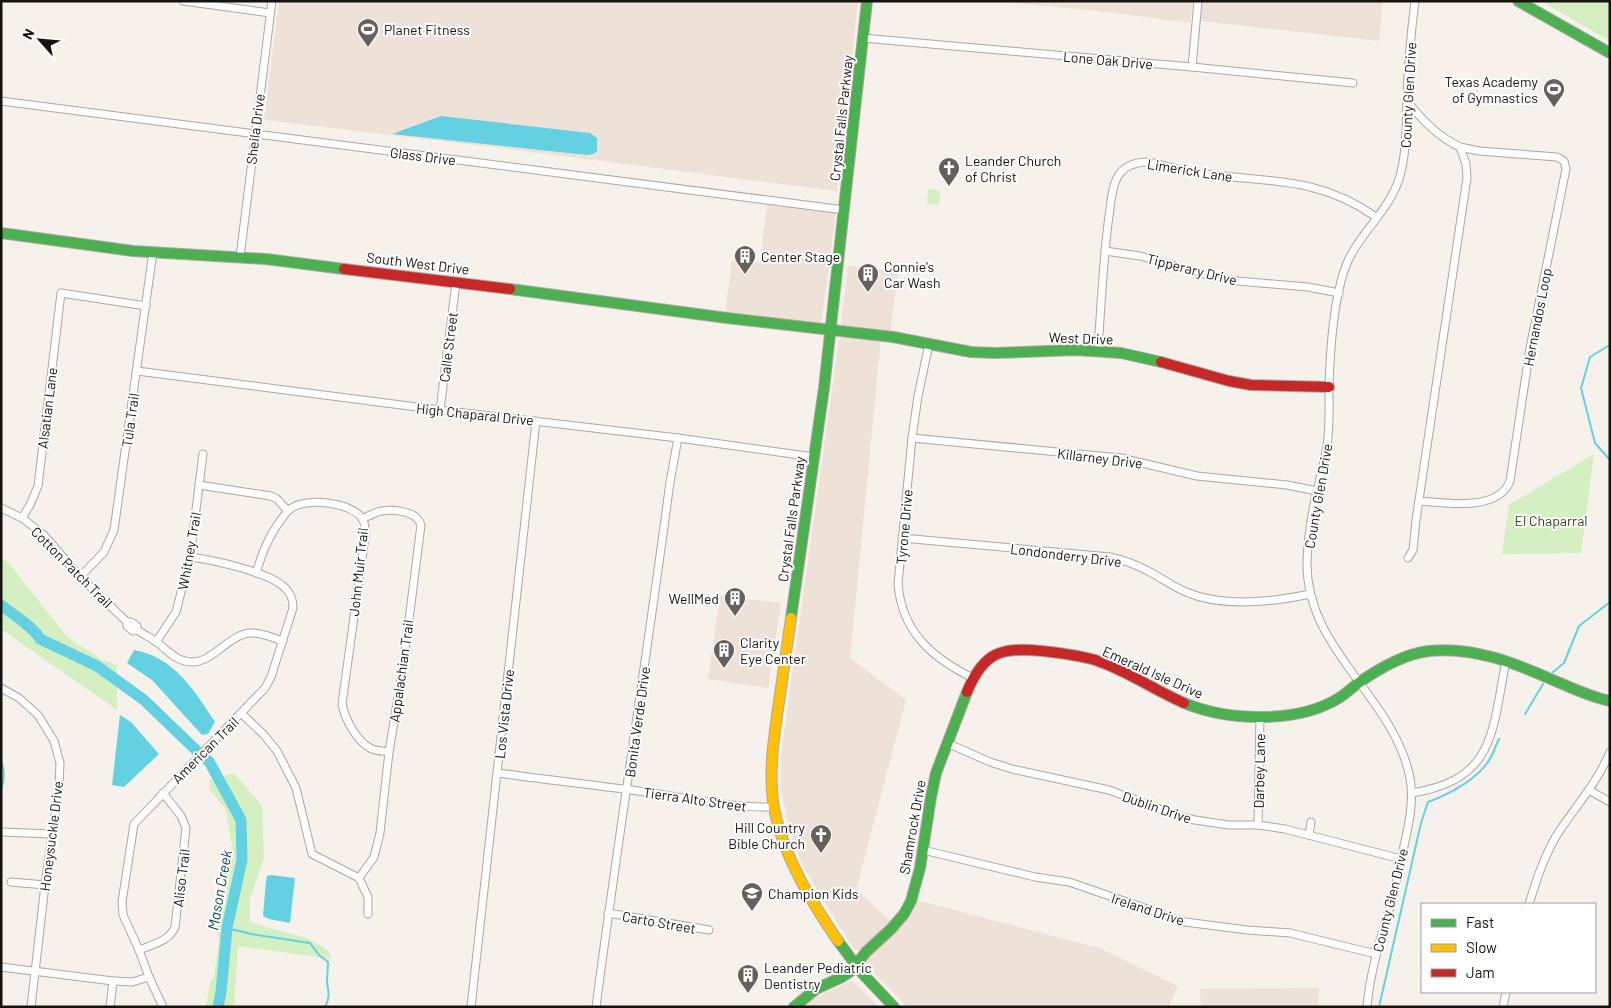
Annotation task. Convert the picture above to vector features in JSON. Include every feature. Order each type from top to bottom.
[{"type":"street","points":[[184,1],[270,13]]},
{"type":"street","name":"Sheila Drive","points":[[240,257],[272,1]]},
{"type":"street","name":"Crystal Falls Parkway","points":[[867,1],[830,331],[774,735],[772,775],[774,806],[781,836],[798,876],[827,925],[855,966],[894,1007]]},
{"type":"street","points":[[1192,67],[1198,1]]},
{"type":"street","name":"County Glen Drive","points":[[1367,1007],[1376,954],[1392,899],[1410,819],[1412,794],[1406,763],[1396,737],[1328,637],[1317,615],[1310,594],[1307,561],[1317,491],[1328,444],[1331,354],[1339,293],[1344,269],[1349,258],[1390,198],[1400,175],[1404,158],[1410,44],[1415,1]]},
{"type":"street","points":[[1518,1],[1610,53]]},
{"type":"street","name":"Lone Oak Drive","points":[[863,38],[1353,83]]},
{"type":"street","name":"Glass Drive","points":[[1,101],[844,210]]},
{"type":"street","name":"Hernandos Loop","points":[[1407,101],[1434,130],[1460,147],[1479,151],[1557,157],[1564,161],[1566,169],[1530,348],[1510,481],[1502,493],[1496,497],[1470,503],[1459,505],[1419,501]]},
{"type":"street","points":[[1408,558],[1413,550],[1467,185],[1466,164],[1460,147]]},
{"type":"street","name":"Limerick Lane","points":[[1098,350],[1105,252],[1113,187],[1124,170],[1130,166],[1149,162],[1199,174],[1308,185],[1352,201],[1376,217]]},
{"type":"street","name":"South West Drive","points":[[1,233],[133,251],[266,259],[484,285],[830,331]]},
{"type":"street","name":"Tula Trail","points":[[80,577],[104,552],[114,530],[153,252]]},
{"type":"street","name":"Tipperary Drive","points":[[1105,252],[1140,256],[1214,277],[1339,293]]},
{"type":"street","name":"Calle Street","points":[[440,410],[456,283]]},
{"type":"street","name":"Alsatian Lane","points":[[22,518],[38,486],[61,293],[146,306]]},
{"type":"street","name":"West Drive","points":[[830,331],[893,337],[983,353],[1098,350],[1147,358],[1229,381],[1274,386],[1329,387]]},
{"type":"street","name":"Tyrone Drive","points":[[929,344],[918,396],[912,438],[898,584],[900,603],[909,625],[918,638],[937,656],[973,678]]},
{"type":"street","name":"High Chaparal Drive","points":[[137,371],[678,438],[814,457]]},
{"type":"street","name":"Los Vista Drive","points":[[470,1007],[498,773],[536,421]]},
{"type":"street","name":"Bonita Verde Drive","points":[[596,1007],[670,482],[678,438]]},
{"type":"street","name":"Killarney Drive","points":[[912,438],[1121,458],[1197,476],[1287,485],[1317,491]]},
{"type":"street","name":"Whitney Trail","points":[[156,642],[178,608],[190,556],[203,454]]},
{"type":"street","points":[[199,485],[271,496],[277,499],[288,511],[268,539],[256,573]]},
{"type":"street","name":"John Muir Trail","points":[[288,511],[300,504],[316,502],[346,507],[362,518],[365,527],[365,537],[342,704],[345,715],[358,738],[371,749],[389,752]]},
{"type":"street","name":"Cotton Patch Trail","points":[[1,508],[22,518],[44,534],[80,577],[127,622],[127,626],[130,629],[133,631],[137,630],[180,660],[195,662],[204,660],[240,635],[248,633],[258,633],[283,641]]},
{"type":"street","name":"Appalachian Trail","points":[[359,878],[374,857],[380,833],[389,752],[403,667],[421,525],[419,519],[412,514],[387,511],[376,512],[362,518]]},
{"type":"street","name":"Londonderry Drive","points":[[902,538],[1110,557],[1138,566],[1188,593],[1220,600],[1240,602],[1269,601],[1310,594]]},
{"type":"street","name":"American Trail","points":[[163,1007],[122,909],[132,829],[137,820],[261,693],[268,683],[292,613],[292,598],[282,584],[224,563],[190,556]]},
{"type":"street","name":"Emerald Isle Drive","points":[[973,678],[986,660],[1003,651],[1023,649],[1088,658],[1112,667],[1190,706],[1225,714],[1260,716],[1298,714],[1336,701],[1359,683],[1397,660],[1430,650],[1462,652],[1506,661],[1546,676],[1590,696],[1610,701]]},
{"type":"street","points":[[1412,794],[1440,787],[1457,779],[1471,768],[1481,756],[1492,734],[1506,661]]},
{"type":"street","name":"Shamrock Drive","points":[[794,1007],[808,994],[849,973],[864,954],[891,930],[904,914],[913,896],[923,850],[934,779],[973,678]]},
{"type":"street","name":"Honeysuckle Drive","points":[[1,688],[19,698],[38,715],[54,740],[60,763],[59,786],[31,1007]]},
{"type":"street","points":[[241,714],[264,735],[277,751],[296,788],[312,854],[359,878],[368,897],[368,914]]},
{"type":"street","name":"Darbey Lane","points":[[1258,825],[1260,716]]},
{"type":"street","name":"Dublin Drive","points":[[947,743],[990,762],[1012,769],[1108,790],[1178,816],[1229,825],[1258,825],[1286,829],[1401,859]]},
{"type":"street","points":[[1529,903],[1539,872],[1551,846],[1598,778],[1610,752]]},
{"type":"street","name":"Tierra Alto Street","points":[[498,773],[753,808],[774,806]]},
{"type":"street","points":[[1589,790],[1610,802]]},
{"type":"street","name":"Aliso Trail","points":[[139,950],[167,938],[173,932],[174,927],[186,828],[181,816],[163,793]]},
{"type":"street","points":[[1309,835],[1312,822]]},
{"type":"street","points":[[1,832],[52,834]]},
{"type":"street","name":"Ireland Drive","points":[[923,850],[1036,877],[1069,882],[1185,922],[1290,933],[1376,954]]},
{"type":"street","points":[[11,882],[45,885]]},
{"type":"street","name":"Carto Street","points":[[608,913],[709,930]]},
{"type":"street","points":[[1,967],[113,981],[132,982],[149,977]]},
{"type":"street","points":[[110,1007],[113,981]]},
{"type":"street","points":[[1503,1007],[1506,993]]},
{"type":"shaded area","points":[[279,1],[858,1],[837,191],[264,120]]},
{"type":"shaded area","points":[[993,1],[1193,1],[1190,23],[1107,12]]},
{"type":"shaded area","points":[[1202,1],[1383,1],[1379,41],[1200,21]]},
{"type":"shaded area","points":[[767,204],[836,213],[821,325],[725,314],[732,260],[760,263]]},
{"type":"shaded area","points":[[848,265],[898,272],[890,334],[843,328],[841,323]]},
{"type":"shaded area","points":[[843,336],[881,340],[850,658],[906,700],[856,890],[893,923],[863,949],[857,950],[853,948],[805,870],[793,843],[781,792],[781,755],[839,340]]},
{"type":"shaded area","points":[[720,596],[781,603],[768,688],[708,679]]},
{"type":"shaded area","points":[[916,900],[1099,948],[1178,986],[1168,1007],[907,1007],[866,965],[864,960],[865,957],[898,930]]},
{"type":"shaded area","points":[[852,981],[879,1007],[802,1007],[818,996]]},
{"type":"shaded area","points":[[1319,988],[1318,1007],[1201,1007],[1200,989]]},
{"type":"green space","points":[[1541,1],[1610,1],[1610,41]]},
{"type":"green space","points":[[928,189],[940,191],[939,205],[927,204]]},
{"type":"green space","name":"El Chaparral","points":[[1594,454],[1581,553],[1502,554],[1509,505]]},
{"type":"green space","points":[[1,559],[8,562],[67,637],[101,659],[117,665],[117,710],[1,629]]},
{"type":"green space","points":[[234,773],[262,806],[264,858],[250,899],[250,920],[255,924],[307,938],[327,949],[332,959],[238,946],[234,1007],[206,1007],[210,982],[214,976],[219,941],[217,928],[220,914],[224,907],[227,890],[227,872],[232,845],[225,808],[209,789],[210,780]]},
{"type":"water","points":[[441,116],[590,133],[597,138],[597,151],[587,155],[392,134]]},
{"type":"water","points":[[134,650],[148,654],[172,667],[191,687],[215,722],[208,734],[202,735],[152,680],[127,663]]},
{"type":"water","points":[[120,715],[131,722],[159,754],[124,787],[112,785]]},
{"type":"water","points":[[267,876],[295,878],[290,923],[263,916],[266,881]]},
{"type":"waterway","points":[[1610,345],[1590,357],[1581,388],[1595,443],[1610,460]]},
{"type":"waterway","points":[[1553,672],[1564,663],[1579,626],[1610,602]]},
{"type":"waterway","name":"Mason Creek","points":[[1,605],[28,626],[40,639],[97,666],[144,700],[196,750]]},
{"type":"waterway","points":[[1525,714],[1543,684]]},
{"type":"waterway","points":[[1379,1007],[1421,823],[1428,802],[1455,790],[1480,772],[1491,757],[1499,739]]},
{"type":"waterway","name":"Mason Creek","points":[[205,758],[210,763],[241,820],[242,860],[227,928],[218,1007]]},
{"type":"waterway","points":[[1,761],[4,775],[1,789]]},
{"type":"waterway","points":[[227,928],[251,934],[310,943],[319,955],[328,962],[327,983],[329,995],[325,1007]]},
{"type":"traffic: fast","points":[[791,618],[824,388],[867,1]]},
{"type":"traffic: fast","points":[[1518,1],[1610,53]]},
{"type":"traffic: fast","points":[[1,233],[133,251],[266,259],[344,269]]},
{"type":"traffic: fast","points":[[510,289],[727,318],[893,337],[971,352],[1076,350],[1121,353],[1161,362]]},
{"type":"traffic: fast","points":[[1184,703],[1202,709],[1241,716],[1283,716],[1303,712],[1339,698],[1373,673],[1400,659],[1419,653],[1445,650],[1477,653],[1493,657],[1581,692],[1610,701]]},
{"type":"traffic: fast","points":[[794,1007],[816,989],[851,971],[866,952],[904,914],[911,901],[920,868],[936,773],[967,692]]},
{"type":"traffic: fast","points":[[838,941],[861,972],[894,1007]]},
{"type":"traffic: slow","points":[[791,618],[772,755],[772,795],[778,826],[791,861],[808,894],[838,941]]},
{"type":"traffic: jam","points":[[344,269],[510,289]]},
{"type":"traffic: jam","points":[[1161,362],[1229,381],[1251,385],[1329,387]]},
{"type":"traffic: jam","points":[[967,692],[973,678],[988,660],[1005,651],[1028,650],[1069,654],[1095,660],[1118,669],[1184,703]]},
{"type":"place","name":"Planet Fitness","points":[[368,48]]},
{"type":"place","name":"Texas Academy of Gymnastics","points":[[1554,108]]},
{"type":"place","name":"Leander Church of Christ","points":[[949,187]]},
{"type":"place","name":"Center Stage","points":[[745,275]]},
{"type":"place","name":"Connie's Car Wash","points":[[868,293]]},
{"type":"place","name":"WellMed","points":[[735,617]]},
{"type":"place","name":"Clarity Eye Center","points":[[724,669]]},
{"type":"place","name":"Hill Country Bible Church","points":[[821,854]]},
{"type":"place","name":"Champion Kids","points":[[752,912]]},
{"type":"place","name":"Leander Pediatric Dentistry","points":[[748,994]]}]
